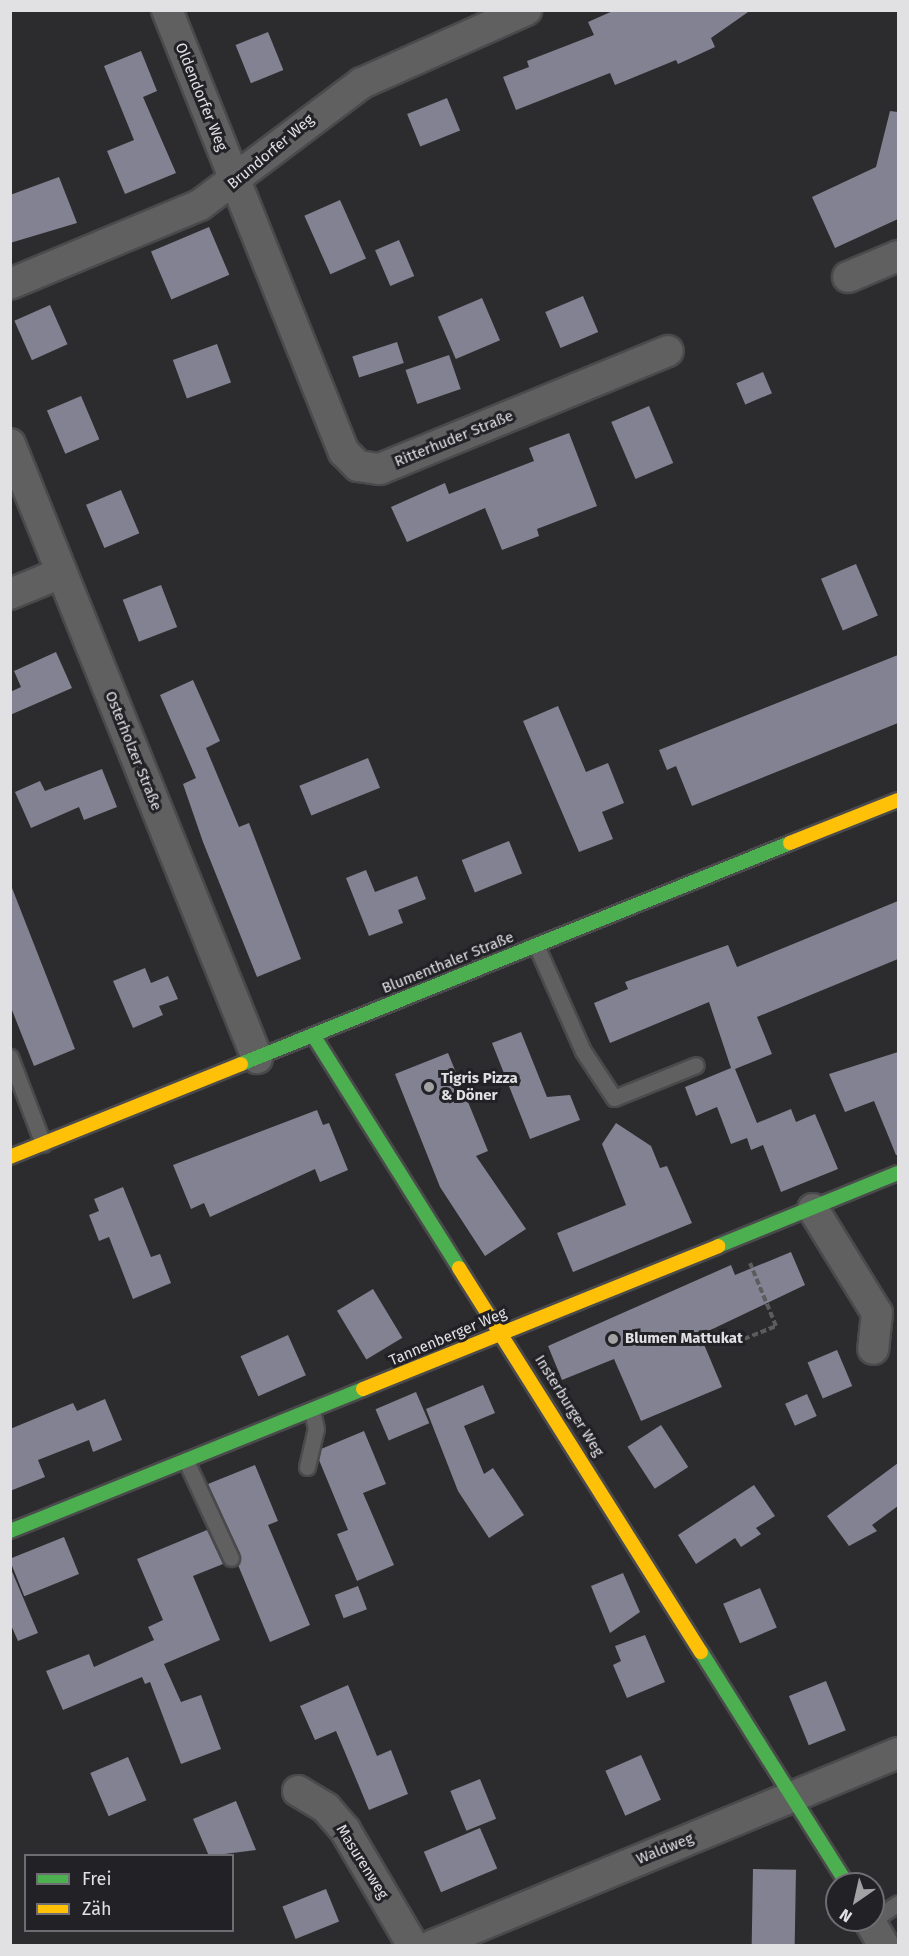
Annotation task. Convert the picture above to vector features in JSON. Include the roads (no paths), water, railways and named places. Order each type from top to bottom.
[{"type":"street","name":"Oldendorfer Weg","points":[[167,10],[236,183]]},
{"type":"street","name":"Brundorfer Weg","points":[[10,284],[165,221],[236,183],[309,118],[362,83],[526,10]]},
{"type":"street","name":"Ritterhuder Straße","points":[[236,183],[344,452],[358,466],[380,469],[668,351]]},
{"type":"street","points":[[848,277],[898,256]]},
{"type":"street","name":"Osterholzer Straße","points":[[10,444],[257,1058]]},
{"type":"street","points":[[10,594],[61,573]]},
{"type":"street","name":"Blumenthaler Straße","points":[[10,1157],[898,800]]},
{"type":"street","name":"Insterburger Weg","points":[[314,1035],[795,1796],[840,1872]]},
{"type":"street","name":"Tannenberger Weg","points":[[10,1531],[898,1173]]},
{"type":"street","points":[[813,1209],[878,1313],[873,1349]]},
{"type":"street","name":"Waldweg","points":[[431,1946],[898,1753]]},
{"type":"street","name":"Masurenweg","points":[[298,1791],[326,1808],[345,1830],[413,1946]]},
{"type":"lane","points":[[536,945],[583,1051],[614,1098],[696,1065]]},
{"type":"lane","points":[[10,1057],[43,1144]]},
{"type":"lane","points":[[308,1467],[316,1429],[312,1411]]},
{"type":"lane","points":[[186,1461],[231,1558]]},
{"type":"lane","points":[[885,1914],[898,1903]]},
{"type":"place","name":"Tigris Pizza & Döner","points":[[429,1087]]},
{"type":"place","name":"Blumen Mattukat","points":[[613,1339]]}]
